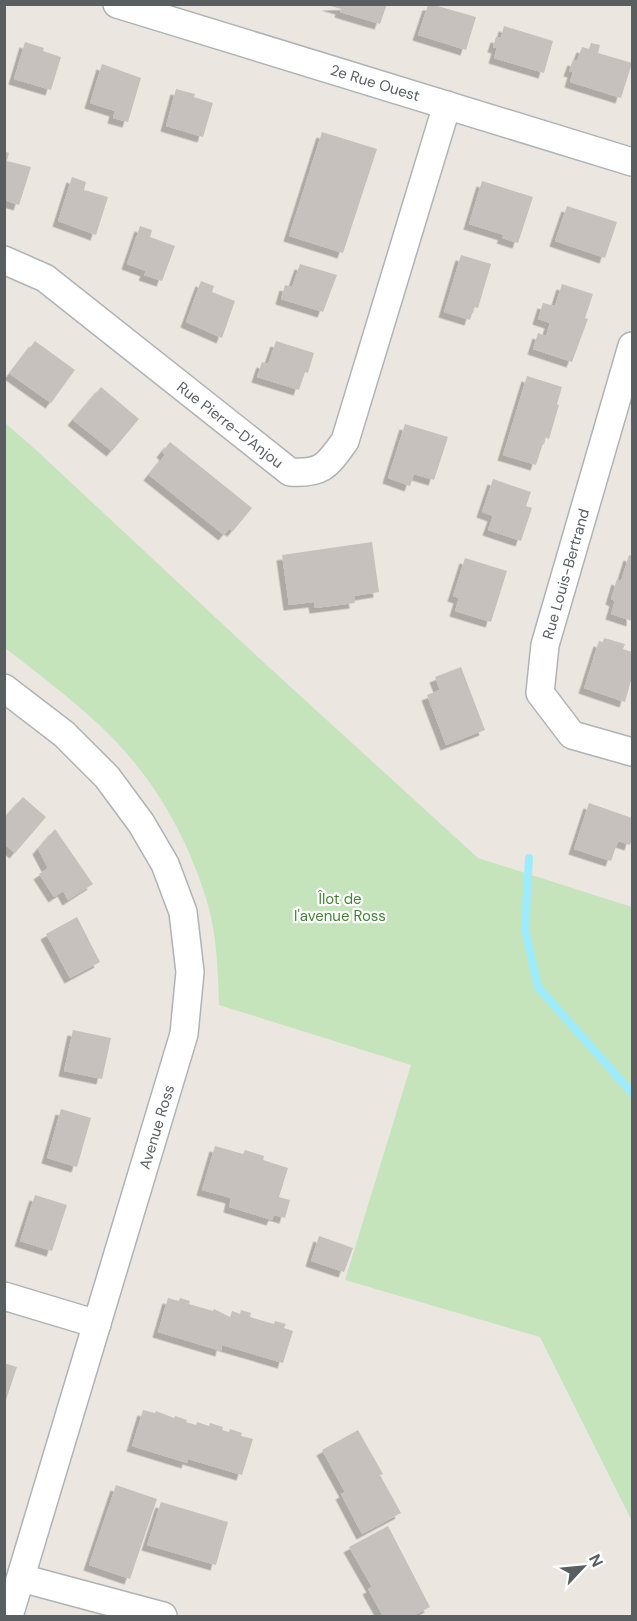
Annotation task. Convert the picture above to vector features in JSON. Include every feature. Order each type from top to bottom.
[{"type":"street","name":"2e Rue Ouest","points":[[126,6],[633,162]]},
{"type":"street","name":"Rue Pierre-D'Anjou","points":[[4,260],[45,278],[290,472],[309,473],[328,464],[345,441],[447,105]]},
{"type":"street","name":"Rue Louis-Bertrand","points":[[633,346],[545,645],[540,693],[572,735],[633,752]]},
{"type":"street","name":"Avenue Ross","points":[[4,688],[64,734],[107,777],[141,823],[165,864],[183,912],[190,972],[184,1034],[9,1617]]},
{"type":"street","points":[[4,1296],[97,1324]]},
{"type":"street","points":[[21,1578],[163,1617]]},
{"type":"green space","name":"Îlot de l'avenue Ross","points":[[5,423],[478,858],[632,907],[632,1521],[540,1337],[345,1280],[411,1065],[219,1005],[215,942],[208,905],[190,854],[165,807],[134,762],[97,723],[5,648]]},
{"type":"building","points":[[387,4],[380,24],[340,12],[341,9],[327,5]]},
{"type":"building","points":[[428,5],[476,17],[466,50],[418,35]]},
{"type":"building","points":[[504,26],[553,41],[544,73],[494,58],[497,48],[493,47],[496,37],[501,38]]},
{"type":"building","points":[[25,42],[61,57],[51,90],[14,79]]},
{"type":"building","points":[[591,43],[600,45],[598,53],[632,63],[621,98],[570,82],[573,72],[569,71],[573,60],[577,61],[582,47],[589,49]]},
{"type":"building","points":[[102,64],[141,78],[128,122],[113,118],[115,111],[90,103]]},
{"type":"building","points":[[176,89],[195,94],[194,97],[213,103],[203,137],[166,126]]},
{"type":"building","points":[[322,132],[377,149],[343,253],[289,236]]},
{"type":"building","points":[[4,151],[9,153],[7,161],[31,167],[19,205],[4,200]]},
{"type":"building","points":[[72,177],[86,182],[84,190],[108,197],[96,235],[58,221]]},
{"type":"building","points":[[482,181],[533,197],[518,243],[502,238],[504,235],[469,224]]},
{"type":"building","points":[[567,206],[617,222],[605,258],[555,241]]},
{"type":"building","points":[[140,226],[152,230],[150,237],[175,246],[162,281],[144,275],[146,271],[127,264]]},
{"type":"building","points":[[461,255],[491,264],[478,308],[474,307],[470,320],[444,312]]},
{"type":"building","points":[[300,264],[337,275],[323,312],[281,299],[285,285],[292,287]]},
{"type":"building","points":[[201,281],[214,286],[212,292],[235,301],[222,338],[186,322]]},
{"type":"building","points":[[562,284],[593,294],[585,318],[588,319],[572,362],[533,349],[538,333],[546,336],[550,323],[538,319],[543,303],[555,306]]},
{"type":"building","points":[[35,341],[75,370],[51,403],[10,374]]},
{"type":"building","points":[[276,341],[314,353],[308,373],[305,372],[299,390],[257,377],[262,362],[268,364]]},
{"type":"building","points":[[527,376],[562,387],[549,439],[545,437],[536,465],[503,455]]},
{"type":"building","points":[[101,387],[139,419],[112,451],[73,420]]},
{"type":"building","points":[[405,424],[448,437],[434,480],[414,474],[410,486],[388,478]]},
{"type":"building","points":[[170,442],[252,508],[233,531],[229,529],[224,535],[149,475],[165,455],[162,452]]},
{"type":"building","points":[[493,479],[531,492],[526,506],[532,508],[521,541],[488,530],[493,516],[482,512]]},
{"type":"building","points":[[372,542],[379,592],[354,596],[355,603],[315,608],[314,602],[289,605],[282,555]]},
{"type":"building","points":[[629,555],[632,556],[632,621],[611,614],[615,601],[611,599],[617,579],[621,581]]},
{"type":"building","points":[[465,558],[507,571],[491,622],[455,611],[459,598],[453,596]]},
{"type":"building","points":[[604,638],[625,644],[623,649],[632,652],[632,677],[625,702],[584,688],[599,641],[603,642]]},
{"type":"building","points":[[461,667],[485,730],[446,745],[427,695],[440,690],[435,677]]},
{"type":"building","points":[[23,797],[46,817],[15,853],[4,844],[4,818]]},
{"type":"building","points":[[589,803],[632,818],[630,845],[618,841],[611,861],[574,849]]},
{"type":"building","points":[[55,829],[93,884],[68,900],[63,891],[54,897],[39,874],[48,868],[38,849]]},
{"type":"building","points":[[77,917],[100,962],[70,978],[46,934]]},
{"type":"building","points":[[73,1030],[111,1038],[102,1079],[64,1071]]},
{"type":"building","points":[[61,1109],[91,1118],[77,1167],[47,1158]]},
{"type":"building","points":[[215,1146],[243,1154],[245,1150],[264,1156],[263,1160],[288,1168],[279,1197],[290,1200],[285,1218],[274,1215],[272,1220],[229,1207],[231,1198],[202,1190]]},
{"type":"building","points":[[35,1195],[67,1205],[52,1251],[20,1241]]},
{"type":"building","points":[[319,1236],[353,1248],[344,1272],[311,1261]]},
{"type":"building","points":[[168,1298],[190,1301],[189,1304],[213,1311],[214,1309],[230,1317],[232,1311],[240,1314],[241,1310],[251,1313],[250,1317],[274,1324],[275,1321],[286,1324],[284,1328],[293,1331],[283,1363],[222,1345],[221,1351],[158,1332]]},
{"type":"building","points":[[4,1363],[17,1367],[5,1403],[4,1403]]},
{"type":"building","points":[[143,1410],[155,1413],[156,1411],[174,1418],[175,1416],[196,1425],[197,1422],[209,1426],[210,1423],[223,1427],[222,1430],[229,1432],[230,1429],[242,1433],[241,1436],[253,1439],[242,1475],[188,1459],[187,1463],[132,1446]]},
{"type":"building","points":[[358,1430],[383,1474],[380,1475],[401,1513],[362,1534],[341,1494],[345,1492],[322,1450]]},
{"type":"building","points":[[116,1485],[157,1499],[130,1579],[89,1565]]},
{"type":"building","points":[[161,1502],[228,1522],[216,1565],[147,1545]]},
{"type":"building","points":[[388,1526],[430,1607],[413,1616],[383,1616],[368,1589],[372,1587],[349,1547]]},
{"type":"waterway","points":[[529,858],[525,929],[538,987],[632,1093]]}]
